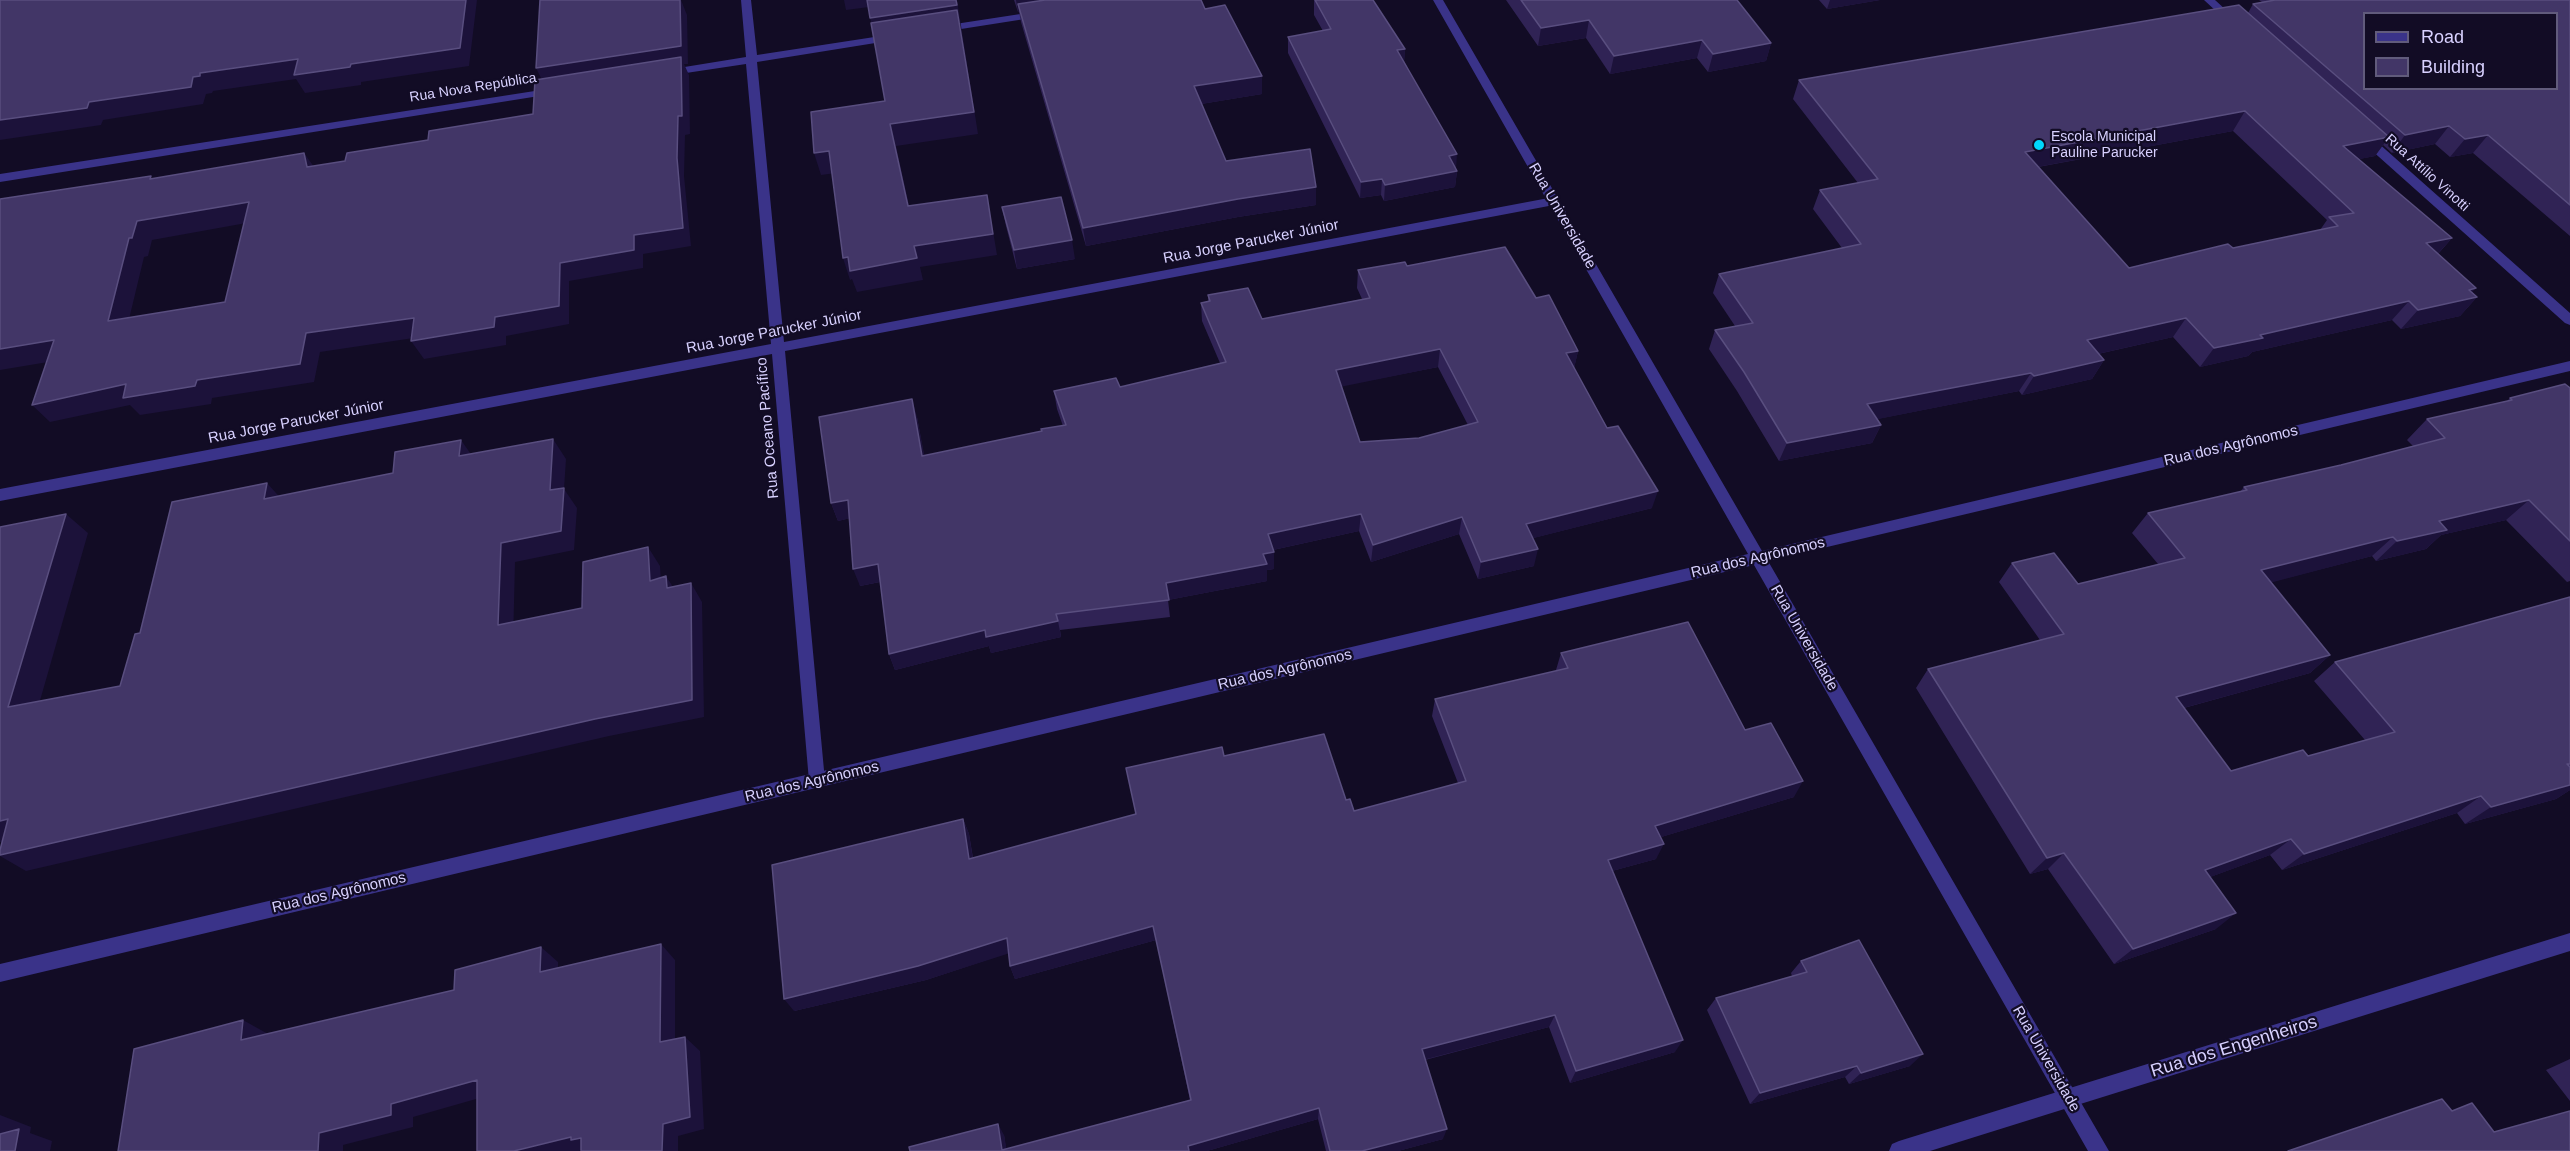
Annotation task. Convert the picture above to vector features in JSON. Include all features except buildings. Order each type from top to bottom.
[{"type":"street","name":"Rua Oceano Pacífico","points":[[746,0],[817,781]]},
{"type":"street","name":"Rua Universidade","points":[[1438,0],[2099,1151]]},
{"type":"street","points":[[2209,0],[2244,30]]},
{"type":"street","points":[[928,32],[1058,11]]},
{"type":"street","points":[[657,74],[904,35]]},
{"type":"street","name":"Rua Nova República","points":[[0,178],[564,89]]},
{"type":"street","name":"Rua Attílio Vinotti","points":[[2356,130],[2570,320]]},
{"type":"street","name":"Rua Jorge Parucker Júnior","points":[[0,495],[1554,201]]},
{"type":"street","name":"Rua dos Agrônomos","points":[[0,974],[2570,366]]},
{"type":"street","name":"Rua dos Engenheiros","points":[[1899,1151],[2570,942]]},
{"type":"place","name":"Escola Municipal Pauline Parucker","points":[[2039,145]]}]
